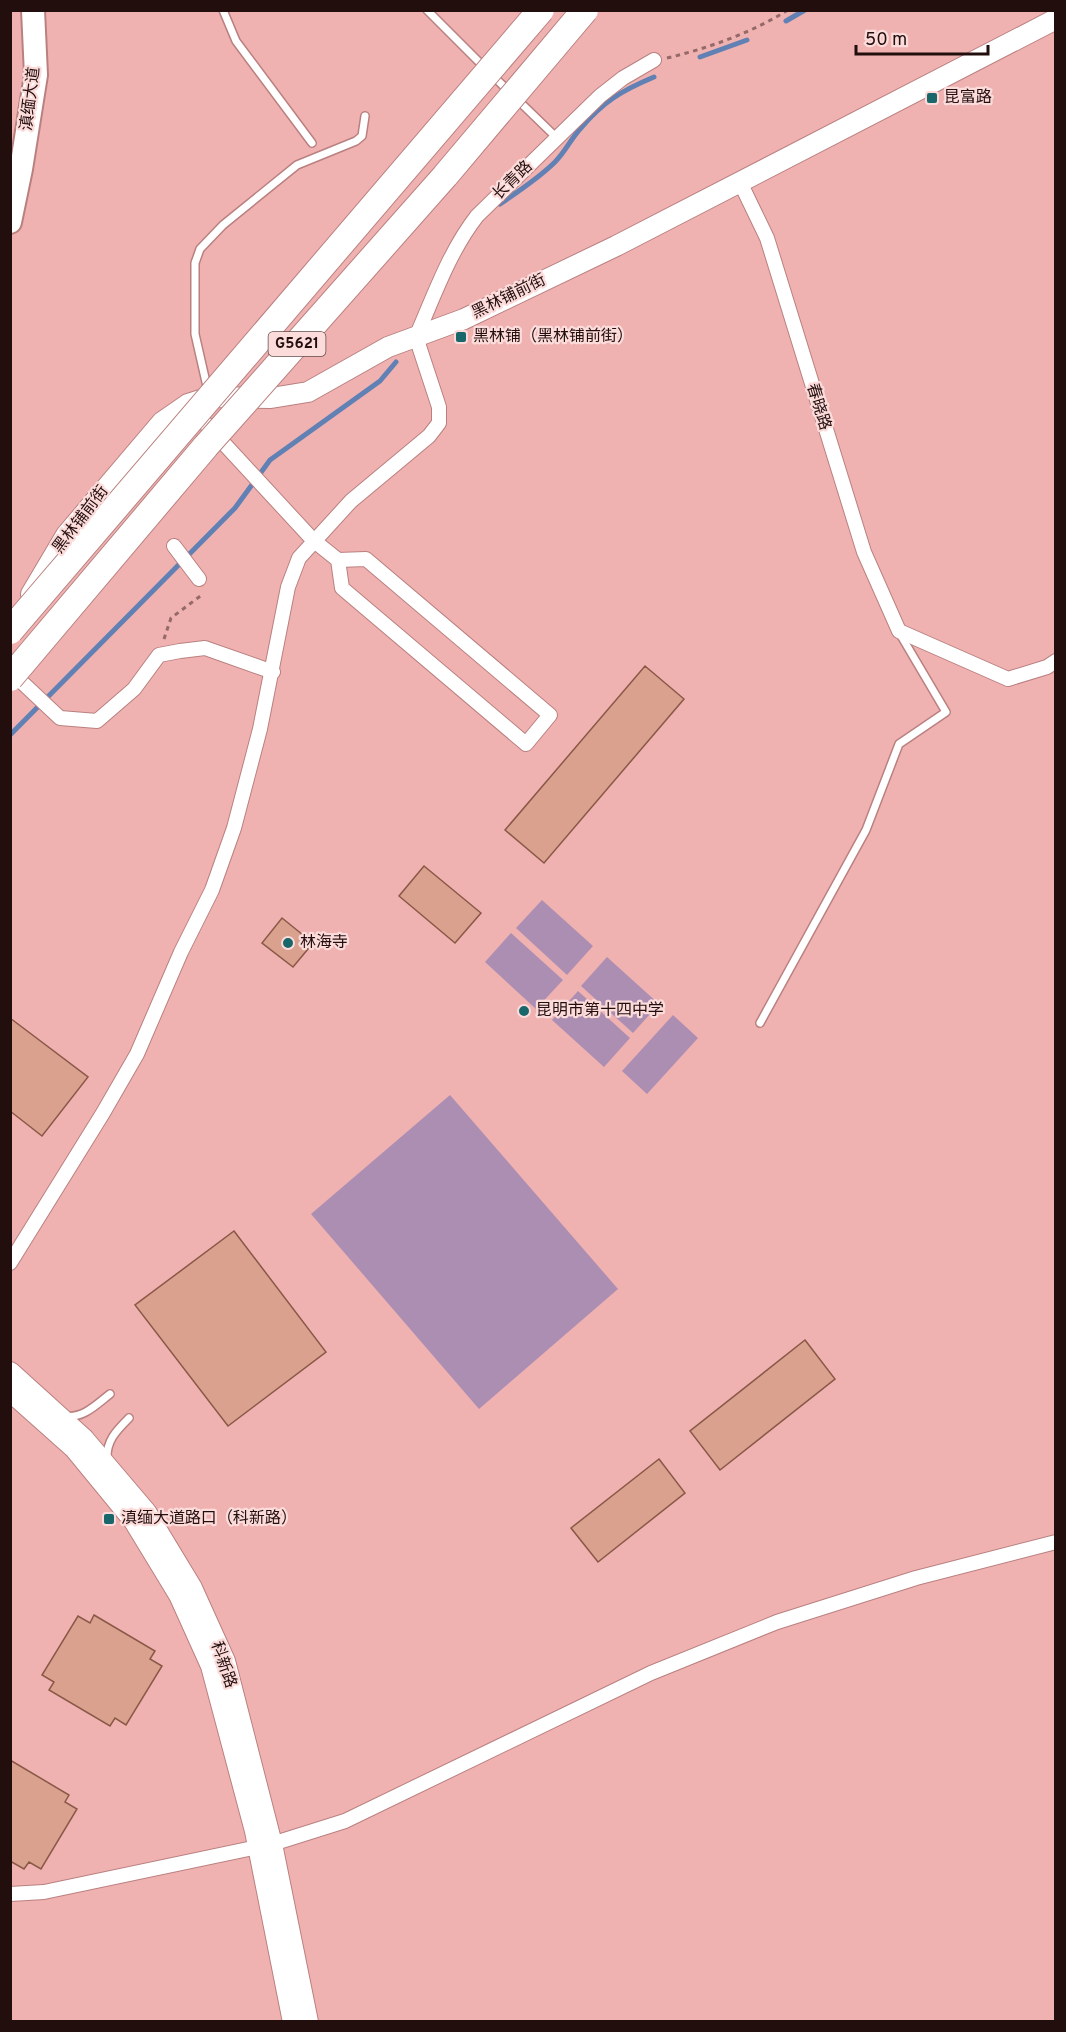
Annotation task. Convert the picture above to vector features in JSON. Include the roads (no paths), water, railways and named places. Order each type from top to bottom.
[{"type":"highway","name":"G5621","points":[[12,617],[541,10]]},
{"type":"highway","name":"G5621","points":[[21,683],[207,446],[445,176],[585,10]]},
{"type":"main road","name":"滇缅大道","points":[[10,222],[36,75],[33,10]]},
{"type":"street","name":"黑林铺前街","points":[[12,617],[28,600],[66,535],[162,422],[188,404],[210,397],[271,398],[308,392],[388,347],[474,314],[616,246],[1056,19]]},
{"type":"street","name":"长青路","points":[[416,337],[453,254],[477,216],[617,82],[654,60]]},
{"type":"street","name":"春晓路","points":[[740,182],[767,238],[864,552],[899,632]]},
{"type":"street","points":[[10,1263],[103,1113],[137,1053],[181,952],[212,890],[234,828],[260,729],[288,587],[299,558],[351,501],[429,436],[439,423],[439,407],[416,337]]},
{"type":"street","points":[[188,404],[313,540],[338,560],[366,559],[550,715],[526,744],[342,588],[338,560]]},
{"type":"street","points":[[174,546],[199,579]]},
{"type":"street","points":[[899,632],[1008,680],[1047,667],[1056,661]]},
{"type":"street","points":[[10,671],[60,718],[96,721],[134,689],[159,655],[205,648],[273,672]]},
{"type":"street","name":"科新路","points":[[10,1372],[84,1438],[146,1512],[192,1588],[225,1661],[265,1845],[308,2022]]},
{"type":"street","name":"科新路","points":[[10,1391],[74,1448],[134,1521],[179,1595],[211,1666],[265,1845],[293,2022]]},
{"type":"street","points":[[10,1894],[44,1892],[265,1845],[345,1821],[651,1673],[777,1622],[916,1578],[1056,1542]]},
{"type":"lane","points":[[223,10],[236,41],[312,143]]},
{"type":"lane","points":[[426,10],[557,138]]},
{"type":"lane","points":[[210,397],[195,334],[195,263],[200,249],[223,225],[297,165],[356,141],[362,136],[365,116]]},
{"type":"lane","points":[[760,1023],[866,830],[899,744],[946,712],[899,632]]},
{"type":"lane","points":[[56,1413],[71,1417],[79,1415],[110,1394]]},
{"type":"lane","points":[[111,1471],[107,1462],[108,1446],[116,1432],[129,1418]]},
{"type":"waterway","points":[[786,21],[805,10]]},
{"type":"waterway","points":[[700,57],[747,40]]},
{"type":"waterway","points":[[500,204],[536,179],[555,162],[580,129],[605,104],[622,92],[654,77]]},
{"type":"waterway","points":[[10,735],[235,508],[270,460],[380,381],[396,362]]},
{"type":"place","name":"昆富路","points":[[932,98]]},
{"type":"place","name":"黑林铺（黑林铺前街）","points":[[461,337]]},
{"type":"place","name":"林海寺","points":[[288,943]]},
{"type":"place","name":"昆明市第十四中学","points":[[524,1011]]},
{"type":"place","name":"滇缅大道路口（科新路）","points":[[109,1519]]}]
